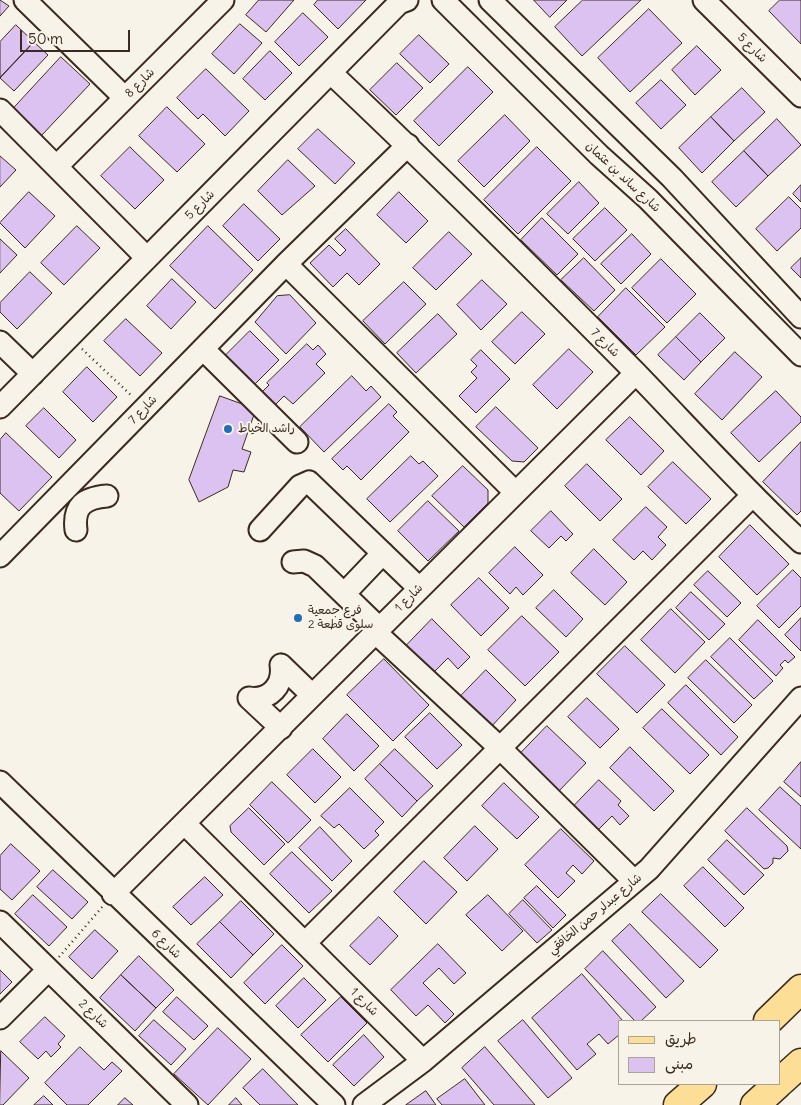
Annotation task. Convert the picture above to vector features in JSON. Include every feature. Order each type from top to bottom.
[{"type":"main road","points":[[769,1020],[801,989]]},
{"type":"main road","points":[[678,1105],[701,1085]]},
{"type":"main road","points":[[755,1105],[779,1085]]},
{"type":"street","points":[[25,0],[125,98]]},
{"type":"street","name":"شارع 8","points":[[57,166],[223,0]]},
{"type":"street","name":"شارع ساند بن عثمان","points":[[442,0],[598,155],[648,199],[801,355]]},
{"type":"street","points":[[490,0],[672,178],[801,317]]},
{"type":"street","name":"شارع 5","points":[[704,0],[801,96]]},
{"type":"street","name":"شارع 5","points":[[0,407],[402,1]]},
{"type":"street","name":"شارع 7","points":[[331,73],[408,145],[636,373],[752,496],[801,542]]},
{"type":"street","points":[[0,110],[147,258]]},
{"type":"street","points":[[598,155],[612,153],[622,145],[624,132]]},
{"type":"street","name":"شارع 7","points":[[0,556],[286,264],[408,145]]},
{"type":"street","points":[[648,199],[650,188],[659,180],[672,178]]},
{"type":"street","points":[[286,264],[515,492]]},
{"type":"street","points":[[0,342],[33,374]]},
{"type":"street","points":[[203,349],[297,442]]},
{"type":"street","name":"شارع 1","points":[[113,894],[636,373]]},
{"type":"street","points":[[50,505],[76,530],[75,516],[83,503],[92,498],[107,496],[82,472]]},
{"type":"street","points":[[260,530],[300,486],[309,482],[419,588]]},
{"type":"street","points":[[305,943],[752,496]]},
{"type":"street","points":[[344,594],[383,553]]},
{"type":"street","points":[[293,562],[309,562],[344,594],[377,630],[500,748],[634,881]]},
{"type":"street","points":[[280,728],[249,698],[262,698],[276,688],[282,679],[282,666],[312,696]]},
{"type":"street","name":"شارع عبدلر حمن الخافقي","points":[[364,1105],[423,1061],[649,868],[801,698]]},
{"type":"street","name":"شارع 6","points":[[0,782],[113,894],[334,1105]]},
{"type":"street","name":"شارع 1","points":[[185,824],[423,1061]]},
{"type":"street","name":"شارع 2","points":[[0,922],[187,1105]]},
{"type":"street","points":[[0,1018],[48,970]]},
{"type":"path","points":[[70,337],[144,408]]},
{"type":"path","points":[[48,970],[113,894]]},
{"type":"building","points":[[0,0],[9,6],[0,16]]},
{"type":"building","points":[[259,0],[294,0],[266,32],[246,15]]},
{"type":"building","points":[[318,0],[366,0],[338,29],[314,5]]},
{"type":"building","points":[[534,0],[567,0],[550,17]]},
{"type":"building","points":[[583,0],[641,0],[582,56],[555,27]]},
{"type":"building","points":[[780,0],[801,0],[801,44],[769,11]]},
{"type":"building","points":[[649,9],[682,43],[630,92],[598,58]]},
{"type":"building","points":[[303,13],[328,37],[299,66],[275,42]]},
{"type":"building","points":[[240,24],[262,43],[234,74],[212,54]]},
{"type":"building","points":[[16,25],[34,42],[0,78],[0,42]]},
{"type":"building","points":[[419,35],[449,64],[430,83],[400,54]]},
{"type":"building","points":[[34,42],[48,55],[14,91],[0,78]]},
{"type":"building","points":[[697,46],[721,70],[695,95],[672,70]]},
{"type":"building","points":[[270,51],[292,73],[265,100],[243,79]]},
{"type":"building","points":[[61,57],[90,84],[41,136],[13,109]]},
{"type":"building","points":[[397,63],[423,88],[396,115],[370,90]]},
{"type":"building","points":[[468,67],[493,92],[439,146],[414,121]]},
{"type":"building","points":[[206,69],[249,111],[225,136],[203,114],[198,119],[177,98]]},
{"type":"building","points":[[661,80],[686,105],[661,129],[636,103]]},
{"type":"building","points":[[742,88],[765,112],[734,141],[711,117]]},
{"type":"building","points":[[167,107],[205,144],[177,172],[139,136]]},
{"type":"building","points":[[505,115],[530,141],[484,187],[458,161]]},
{"type":"building","points":[[711,117],[734,141],[702,173],[679,148]]},
{"type":"building","points":[[777,119],[801,145],[768,176],[744,151]]},
{"type":"building","points":[[318,129],[355,163],[335,184],[298,149]]},
{"type":"building","points":[[130,147],[164,180],[135,209],[101,176]]},
{"type":"building","points":[[537,147],[571,181],[518,234],[484,200]]},
{"type":"building","points":[[744,151],[768,176],[736,207],[712,182]]},
{"type":"building","points":[[0,156],[16,170],[0,187]]},
{"type":"building","points":[[288,160],[315,186],[282,215],[258,191]]},
{"type":"building","points":[[579,182],[599,203],[568,234],[547,214]]},
{"type":"building","points":[[801,185],[801,202],[793,194]]},
{"type":"building","points":[[29,192],[55,216],[25,248],[0,223]]},
{"type":"building","points":[[399,192],[428,221],[406,243],[377,215]]},
{"type":"building","points":[[789,197],[801,209],[801,228],[777,251],[756,229]]},
{"type":"building","points":[[244,204],[280,239],[258,261],[223,226]]},
{"type":"building","points":[[605,208],[627,230],[595,261],[573,239]]},
{"type":"building","points":[[542,218],[578,254],[557,275],[521,240]]},
{"type":"building","points":[[77,226],[100,248],[64,285],[41,263]]},
{"type":"building","points":[[208,226],[253,270],[215,309],[170,266]]},
{"type":"building","points":[[346,229],[380,264],[359,285],[347,273],[333,287],[310,263],[329,245],[340,256],[346,250],[335,239]]},
{"type":"building","points":[[449,232],[472,254],[436,290],[413,268]]},
{"type":"building","points":[[632,234],[651,254],[621,284],[601,264]]},
{"type":"building","points":[[0,239],[17,255],[0,273]]},
{"type":"building","points":[[584,258],[615,290],[594,311],[561,280]]},
{"type":"building","points":[[801,258],[801,278],[791,268]]},
{"type":"building","points":[[661,259],[696,294],[667,323],[632,288]]},
{"type":"building","points":[[30,272],[52,293],[17,329],[0,312],[0,303]]},
{"type":"building","points":[[172,279],[196,302],[171,329],[147,306]]},
{"type":"building","points":[[482,280],[507,304],[481,330],[457,305]]},
{"type":"building","points":[[404,282],[426,304],[385,344],[363,321]]},
{"type":"building","points":[[626,288],[665,327],[636,355],[598,317]]},
{"type":"building","points":[[290,295],[316,323],[286,354],[255,322],[277,296]]},
{"type":"building","points":[[522,312],[545,334],[515,364],[492,342]]},
{"type":"building","points":[[700,313],[725,338],[701,362],[676,337]]},
{"type":"building","points":[[438,314],[457,334],[416,373],[397,353]]},
{"type":"building","points":[[126,319],[162,353],[140,376],[104,341]]},
{"type":"building","points":[[250,331],[279,360],[253,386],[224,357]]},
{"type":"building","points":[[676,337],[701,362],[684,380],[658,355]]},
{"type":"building","points":[[307,344],[313,350],[318,345],[326,354],[316,364],[325,373],[293,404],[284,396],[275,405],[262,392],[269,385],[267,383]]},
{"type":"building","points":[[569,349],[593,372],[557,409],[533,385]]},
{"type":"building","points":[[481,350],[510,379],[476,413],[459,396],[477,378],[471,372],[477,366],[471,360]]},
{"type":"building","points":[[735,352],[762,377],[722,420],[695,394]]},
{"type":"building","points":[[87,367],[117,397],[93,422],[63,392]]},
{"type":"building","points":[[352,376],[366,391],[371,386],[381,397],[324,452],[300,427]]},
{"type":"building","points":[[776,391],[801,417],[801,422],[759,462],[731,433]]},
{"type":"building","name":"راشد الخياط","points":[[220,396],[256,409],[242,449],[251,452],[244,472],[233,470],[228,487],[199,502],[189,480]]},
{"type":"building","points":[[389,404],[397,412],[393,416],[409,432],[361,480],[347,466],[343,470],[332,459]]},
{"type":"building","points":[[496,407],[538,448],[524,462],[512,461],[476,427]]},
{"type":"building","points":[[44,408],[76,440],[59,458],[26,426]]},
{"type":"building","points":[[630,417],[664,451],[641,475],[606,440]]},
{"type":"building","points":[[6,433],[52,477],[19,511],[0,493],[0,440]]},
{"type":"building","points":[[801,442],[801,511],[797,515],[763,482]]},
{"type":"building","points":[[411,456],[419,464],[423,461],[438,476],[390,522],[367,499]]},
{"type":"building","points":[[673,462],[711,499],[686,524],[648,487]]},
{"type":"building","points":[[587,464],[622,499],[600,521],[565,486]]},
{"type":"building","points":[[463,466],[488,490],[488,503],[464,527],[432,496]]},
{"type":"building","points":[[428,501],[459,531],[428,561],[398,531]]},
{"type":"building","points":[[646,507],[667,527],[658,537],[666,545],[652,560],[643,551],[634,560],[613,540]]},
{"type":"building","points":[[551,511],[573,534],[566,541],[561,536],[549,548],[531,531]]},
{"type":"building","points":[[750,525],[789,564],[757,595],[719,557]]},
{"type":"building","points":[[515,547],[543,575],[523,595],[516,587],[510,594],[489,573]]},
{"type":"building","points":[[594,549],[627,582],[605,605],[571,573]]},
{"type":"building","points":[[793,570],[801,578],[801,606],[779,628],[757,606]]},
{"type":"building","points":[[708,571],[741,603],[727,617],[694,585]]},
{"type":"building","points":[[479,578],[509,608],[481,636],[451,605]]},
{"type":"building","points":[[554,590],[583,619],[566,637],[536,608]]},
{"type":"building","points":[[691,592],[725,624],[709,640],[676,608]]},
{"type":"building","points":[[671,609],[705,642],[675,673],[641,640]]},
{"type":"building","points":[[522,616],[559,652],[525,686],[488,650]]},
{"type":"building","points":[[801,618],[801,651],[785,635]]},
{"type":"building","points":[[432,619],[470,657],[458,669],[448,658],[433,673],[406,646]]},
{"type":"building","points":[[758,620],[795,657],[788,663],[785,660],[780,665],[783,668],[776,676],[739,640]]},
{"type":"building","points":[[730,638],[773,681],[754,699],[711,657]]},
{"type":"building","points":[[625,646],[665,685],[637,713],[597,674]]},
{"type":"building","points":[[384,659],[429,705],[393,741],[347,695]]},
{"type":"building","points":[[706,660],[752,705],[734,723],[688,678]]},
{"type":"building","points":[[486,670],[516,700],[490,728],[459,698]]},
{"type":"building","points":[[686,685],[738,737],[721,755],[668,703]]},
{"type":"building","points":[[587,698],[619,729],[600,748],[568,717]]},
{"type":"building","points":[[662,709],[709,755],[690,774],[643,728]]},
{"type":"building","points":[[430,713],[462,745],[437,769],[405,737]]},
{"type":"building","points":[[347,714],[379,746],[354,771],[323,739]]},
{"type":"building","points":[[547,726],[586,763],[557,793],[519,755]]},
{"type":"building","points":[[630,747],[674,791],[654,811],[610,768]]},
{"type":"building","points":[[313,749],[341,777],[315,803],[287,775]]},
{"type":"building","points":[[395,749],[433,786],[417,801],[380,764]]},
{"type":"building","points":[[801,762],[801,797],[784,782]]},
{"type":"building","points":[[380,764],[417,801],[402,817],[365,779]]},
{"type":"building","points":[[599,780],[621,801],[618,805],[629,816],[620,825],[612,816],[597,831],[573,807]]},
{"type":"building","points":[[272,782],[311,820],[288,843],[250,805]]},
{"type":"building","points":[[504,783],[539,817],[517,839],[482,806]]},
{"type":"building","points":[[780,787],[801,806],[801,849],[759,810]]},
{"type":"building","points":[[350,788],[384,822],[375,831],[379,835],[364,849],[339,824],[334,828],[321,816]]},
{"type":"building","points":[[249,808],[285,844],[264,865],[231,832],[230,826]]},
{"type":"building","points":[[747,808],[787,846],[788,851],[780,859],[773,858],[773,863],[768,868],[764,869],[725,831]]},
{"type":"building","points":[[475,826],[498,849],[467,881],[444,858]]},
{"type":"building","points":[[320,827],[352,861],[332,881],[299,848]]},
{"type":"building","points":[[561,829],[594,861],[582,874],[573,865],[566,873],[575,881],[558,898],[525,865]]},
{"type":"building","points":[[727,840],[764,875],[744,895],[708,860]]},
{"type":"building","points":[[11,844],[40,871],[12,900],[0,889],[0,856]]},
{"type":"building","points":[[292,852],[332,891],[309,913],[270,874]]},
{"type":"building","points":[[424,861],[457,892],[426,924],[394,892]]},
{"type":"building","points":[[703,867],[744,908],[725,927],[684,886]]},
{"type":"building","points":[[53,870],[88,902],[72,919],[37,887]]},
{"type":"building","points":[[205,877],[223,895],[191,925],[173,907]]},
{"type":"building","points":[[537,886],[566,915],[553,928],[524,898]]},
{"type":"building","points":[[661,894],[718,950],[700,968],[642,912]]},
{"type":"building","points":[[33,895],[67,927],[49,946],[15,914]]},
{"type":"building","points":[[488,895],[523,931],[502,951],[466,915]]},
{"type":"building","points":[[523,900],[552,930],[537,943],[509,914]]},
{"type":"building","points":[[241,901],[274,934],[253,955],[220,922]]},
{"type":"building","points":[[379,917],[398,936],[370,965],[350,946]]},
{"type":"building","points":[[220,922],[253,955],[231,978],[197,944]]},
{"type":"building","points":[[630,924],[684,981],[666,998],[612,941]]},
{"type":"building","points":[[95,930],[118,951],[92,979],[69,957]]},
{"type":"building","points":[[438,944],[466,973],[454,984],[439,968],[423,983],[454,1014],[445,1023],[428,1005],[416,1016],[391,990]]},
{"type":"building","points":[[282,945],[303,966],[265,1004],[244,983]]},
{"type":"building","points":[[603,951],[656,1007],[642,1020],[634,1020],[585,969]]},
{"type":"building","points":[[139,956],[174,990],[156,1008],[121,975]]},
{"type":"building","points":[[0,970],[12,982],[0,994]]},
{"type":"building","points":[[582,974],[622,1020],[618,1020],[618,1036],[608,1044],[599,1034],[587,1044],[596,1054],[577,1070],[532,1018]]},
{"type":"building","points":[[121,975],[156,1008],[135,1031],[100,998]]},
{"type":"building","points":[[304,978],[326,1000],[298,1028],[276,1006]]},
{"type":"building","points":[[177,997],[208,1026],[194,1040],[163,1012]]},
{"type":"building","points":[[341,997],[367,1023],[328,1062],[301,1035]]},
{"type":"building","points":[[45,1017],[65,1036],[58,1044],[61,1047],[51,1057],[46,1051],[38,1059],[20,1042]]},
{"type":"building","points":[[154,1020],[186,1049],[171,1065],[139,1036]]},
{"type":"building","points":[[523,1020],[572,1078],[548,1098],[498,1041]]},
{"type":"building","points":[[218,1028],[251,1059],[208,1105],[174,1074]]},
{"type":"building","points":[[364,1035],[384,1057],[354,1086],[333,1065]]},
{"type":"building","points":[[80,1047],[104,1070],[112,1062],[122,1071],[88,1105],[67,1105],[45,1083]]},
{"type":"building","points":[[485,1047],[535,1105],[494,1105],[462,1068]]},
{"type":"building","points":[[1,1051],[29,1078],[3,1105],[0,1105]]},
{"type":"building","points":[[263,1069],[298,1105],[260,1105],[243,1088]]},
{"type":"building","points":[[465,1079],[485,1105],[442,1105],[437,1099]]},
{"type":"building","points":[[426,1091],[436,1105],[406,1105]]},
{"type":"building","points":[[44,1096],[53,1105],[34,1105]]},
{"type":"building","points":[[125,1098],[133,1105],[118,1105]]},
{"type":"building","points":[[236,1098],[242,1105],[229,1105]]},
{"type":"place","name":"راشد الخياط","points":[[228,429]]},
{"type":"place","name":"فرع جمعية سلوى قطعة 2","points":[[298,618]]}]
